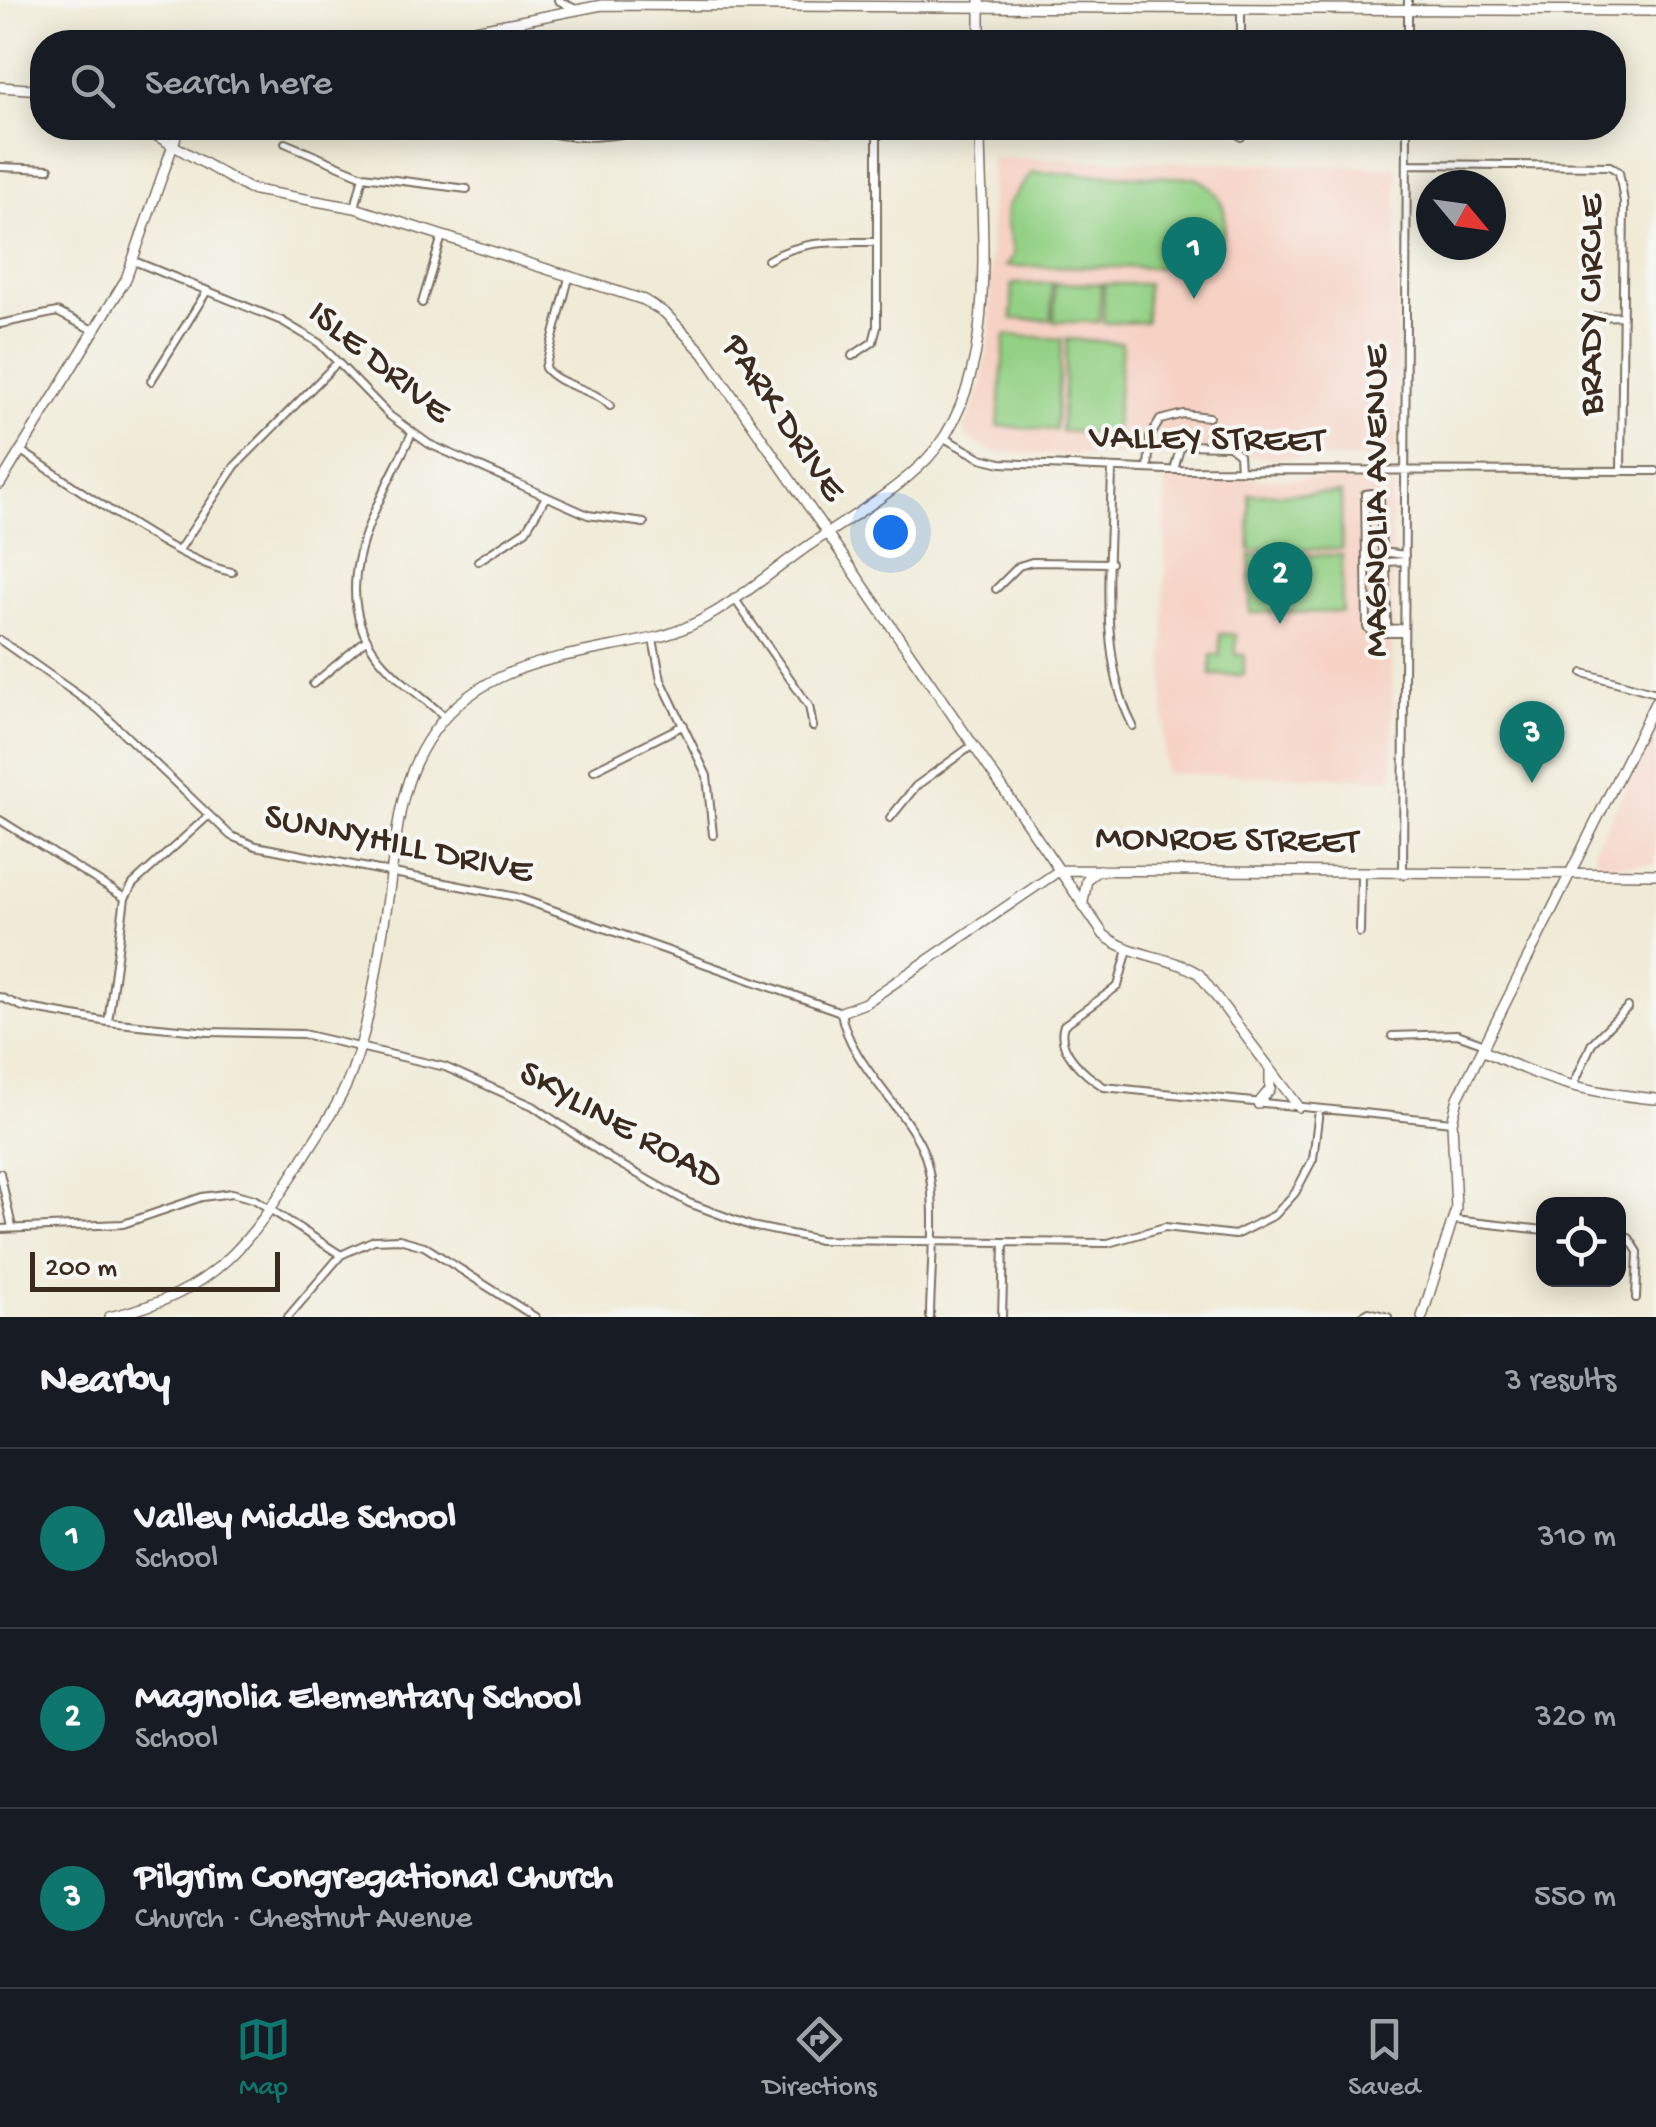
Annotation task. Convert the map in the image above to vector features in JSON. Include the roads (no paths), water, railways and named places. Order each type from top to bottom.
[{"type":"main road","points":[[471,30],[575,8],[672,3],[1241,9],[1595,6],[1656,11]]},
{"type":"main road","points":[[980,4],[980,30]]},
{"type":"main road","points":[[0,87],[30,89]]},
{"type":"main road","name":"PARK DRIVE","points":[[163,140],[249,189],[355,208],[644,300],[689,338],[1104,935],[1128,949],[1180,961],[1198,974],[1299,1107]]},
{"type":"main road","points":[[0,484],[96,331],[134,262],[172,140]]},
{"type":"main road","points":[[109,1317],[145,1309],[196,1286],[236,1254],[271,1209],[340,1099],[361,1046],[405,786],[445,717],[479,688],[514,670],[683,630],[912,473],[944,438],[966,396],[980,336],[980,140]]},
{"type":"main road","points":[[1422,1317],[1454,1220],[1458,1184],[1452,1122],[1458,1098],[1656,701]]},
{"type":"main road","name":"MONROE STREET","points":[[841,1012],[865,1003],[1060,870],[1656,874]]},
{"type":"main road","points":[[1084,904],[1087,879],[1099,870]]},
{"type":"main road","points":[[1484,1047],[1530,1074],[1573,1088],[1656,1099]]},
{"type":"main road","points":[[1258,1104],[1270,1089],[1270,1071]]},
{"type":"street","points":[[558,0],[575,8]]},
{"type":"street","points":[[1241,9],[1241,30]]},
{"type":"street","points":[[852,356],[873,342],[876,327],[877,140]]},
{"type":"street","name":"MAGNOLIA AVENUE","points":[[1404,875],[1407,140]]},
{"type":"street","points":[[285,143],[363,176],[467,189]]},
{"type":"street","name":"BRADY CIRCLE","points":[[1408,164],[1592,165],[1610,166],[1619,172],[1624,202],[1621,471]]},
{"type":"street","points":[[0,166],[49,168]]},
{"type":"street","points":[[355,208],[363,176]]},
{"type":"street","points":[[422,303],[442,236]]},
{"type":"street","points":[[768,260],[811,242],[876,242]]},
{"type":"street","name":"ISLE DRIVE","points":[[134,262],[282,321],[320,343],[412,435],[588,515],[644,523]]},
{"type":"street","points":[[569,278],[544,368],[610,406]]},
{"type":"street","points":[[150,381],[207,291]]},
{"type":"street","points":[[0,324],[57,312],[96,331]]},
{"type":"street","points":[[1595,316],[1623,316]]},
{"type":"street","points":[[179,550],[236,466],[337,363]]},
{"type":"street","points":[[1148,470],[1150,437],[1160,420],[1169,415],[1209,417]]},
{"type":"street","points":[[412,435],[356,561],[356,611],[377,656],[445,717]]},
{"type":"street","name":"VALLEY STREET","points":[[944,438],[1001,464],[1148,470],[1656,471]]},
{"type":"street","points":[[1174,470],[1181,445],[1193,442],[1230,446],[1239,455],[1240,470]]},
{"type":"street","points":[[21,451],[179,550],[212,568],[232,572]]},
{"type":"street","points":[[1112,468],[1112,662],[1117,695],[1134,726]]},
{"type":"street","points":[[1405,558],[1382,552],[1380,499],[1372,493],[1364,494],[1367,627],[1372,633],[1405,630]]},
{"type":"street","points":[[478,561],[526,530],[546,497]]},
{"type":"street","points":[[1368,561],[1405,558]]},
{"type":"street","points":[[996,589],[1019,566],[1032,562],[1111,563]]},
{"type":"street","points":[[1386,562],[1386,629],[1405,630]]},
{"type":"street","points":[[734,598],[809,706],[812,726]]},
{"type":"street","points":[[312,684],[367,639]]},
{"type":"street","points":[[653,639],[661,680],[707,776],[714,835]]},
{"type":"street","name":"SUNNYHILL DRIVE","points":[[0,640],[98,709],[231,836],[256,846],[392,870],[547,906],[841,1012]]},
{"type":"street","points":[[1582,673],[1656,693]]},
{"type":"street","points":[[594,770],[684,725]]},
{"type":"street","points":[[890,818],[916,786],[974,744]]},
{"type":"street","points":[[108,1022],[125,898],[132,884],[207,817]]},
{"type":"street","points":[[0,820],[125,898]]},
{"type":"street","points":[[1360,933],[1361,874]]},
{"type":"street","points":[[1128,949],[1118,986],[1064,1026],[1063,1044],[1088,1077],[1116,1091],[1452,1122]]},
{"type":"street","name":"SKYLINE ROAD","points":[[0,997],[50,1013],[108,1022],[209,1032],[303,1034],[461,1072],[514,1095],[608,1158],[688,1203],[751,1226],[820,1240],[1108,1243],[1165,1227],[1228,1236],[1259,1226],[1295,1193],[1316,1147],[1319,1110]]},
{"type":"street","points":[[1573,1088],[1592,1043],[1628,1006]]},
{"type":"street","points":[[841,1012],[848,1035],[921,1145],[930,1177],[930,1317]]},
{"type":"street","points":[[1392,1036],[1457,1034],[1484,1047]]},
{"type":"street","points":[[0,1172],[12,1227]]},
{"type":"street","points":[[0,1229],[122,1224],[218,1192],[245,1196],[271,1209],[341,1254]]},
{"type":"street","points":[[1454,1220],[1536,1229]]},
{"type":"street","points":[[1626,1238],[1638,1252],[1636,1298]]},
{"type":"street","points":[[288,1317],[341,1254],[374,1240],[399,1239],[424,1246],[531,1316]]},
{"type":"street","points":[[1002,1317],[1004,1244]]},
{"type":"street","points":[[1360,1317],[1369,1312],[1388,1317]]},
{"type":"place","name":"Valley Middle School","points":[[1194,299]]},
{"type":"place","name":"Magnolia Elementary School","points":[[1280,624]]},
{"type":"place","name":"Pilgrim Congregational Church","points":[[1532,783]]}]
